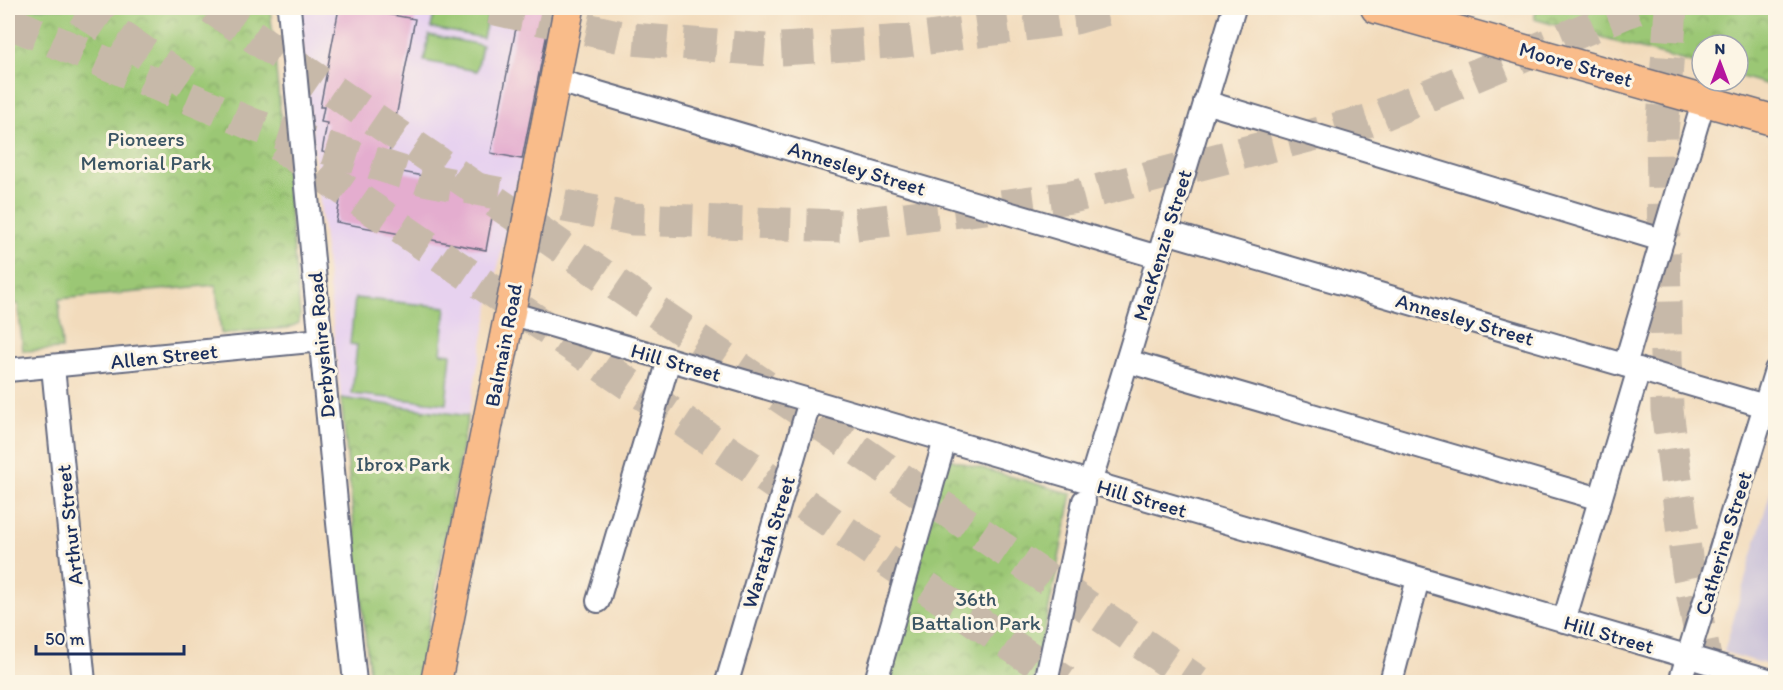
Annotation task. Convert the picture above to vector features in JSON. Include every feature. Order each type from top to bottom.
[{"type":"main road","name":"Balmain Road","points":[[436,682],[569,8]]},
{"type":"main road","name":"Moore Street","points":[[1383,8],[1776,121]]},
{"type":"street","name":"Derbyshire Road","points":[[289,8],[355,682]]},
{"type":"street","name":"MacKenzie Street","points":[[1046,682],[1087,492],[1234,8]]},
{"type":"street","name":"Annesley Street","points":[[555,80],[1158,257]]},
{"type":"street","points":[[1564,621],[1600,499],[1662,240],[1704,100]]},
{"type":"street","points":[[1205,102],[1662,240]]},
{"type":"street","name":"Annesley Street","points":[[1166,232],[1765,406]]},
{"type":"street","name":"Hill Street","points":[[510,313],[945,440],[1087,492],[1418,579],[1774,682]]},
{"type":"street","name":"Allen Street","points":[[8,370],[321,340]]},
{"type":"street","points":[[598,601],[669,360]]},
{"type":"street","points":[[1126,361],[1600,499]]},
{"type":"street","name":"Arthur Street","points":[[53,367],[84,682]]},
{"type":"street","name":"Catherine Street","points":[[1680,682],[1776,370]]},
{"type":"street","name":"Waratah Street","points":[[727,682],[810,401]]},
{"type":"street","points":[[878,674],[945,440]]},
{"type":"street","points":[[1391,682],[1418,579]]},
{"type":"shaded area","points":[[299,8],[553,8],[468,416],[341,398]]},
{"type":"shaded area","points":[[1775,476],[1776,667],[1724,652]]},
{"type":"green space","name":"Pioneers Memorial Park","points":[[8,8],[270,8],[299,323],[288,328],[221,334],[216,285],[59,299],[62,349],[23,351],[18,304],[8,304]]},
{"type":"green space","points":[[435,8],[465,8],[489,12],[483,38],[431,28]]},
{"type":"green space","points":[[1537,8],[1775,8],[1775,87],[1750,80],[1750,33],[1690,33],[1690,63],[1534,19]]},
{"type":"green space","points":[[429,35],[482,45],[477,71],[424,61]]},
{"type":"green space","points":[[355,298],[446,307],[441,353],[451,354],[446,404],[352,394],[357,345],[350,344]]},
{"type":"green space","name":"Ibrox Park","points":[[341,398],[468,416],[418,682],[370,682]]},
{"type":"green space","name":"36th Battalion Park","points":[[946,458],[1072,494],[1034,682],[882,682]]},
{"type":"building","points":[[339,8],[353,8],[415,19],[386,169],[497,190],[486,250],[336,222],[348,157],[322,152],[327,123],[321,122],[324,107],[320,107]]},
{"type":"building","points":[[520,8],[552,8],[522,159],[491,153]]},
{"type":"tunnel","points":[[79,8],[187,82]]},
{"type":"tunnel","points":[[212,8],[1198,682]]},
{"type":"tunnel","points":[[491,8],[631,39],[767,50],[906,41],[1076,18],[1111,8]]},
{"type":"tunnel","points":[[8,20],[254,125],[424,179],[633,219],[842,226],[1072,197],[1367,121],[1636,8]]},
{"type":"tunnel","points":[[1671,8],[1662,135],[1667,410],[1688,572],[1710,682]]},
{"type":"tunnel","points":[[279,145],[1065,682]]}]
